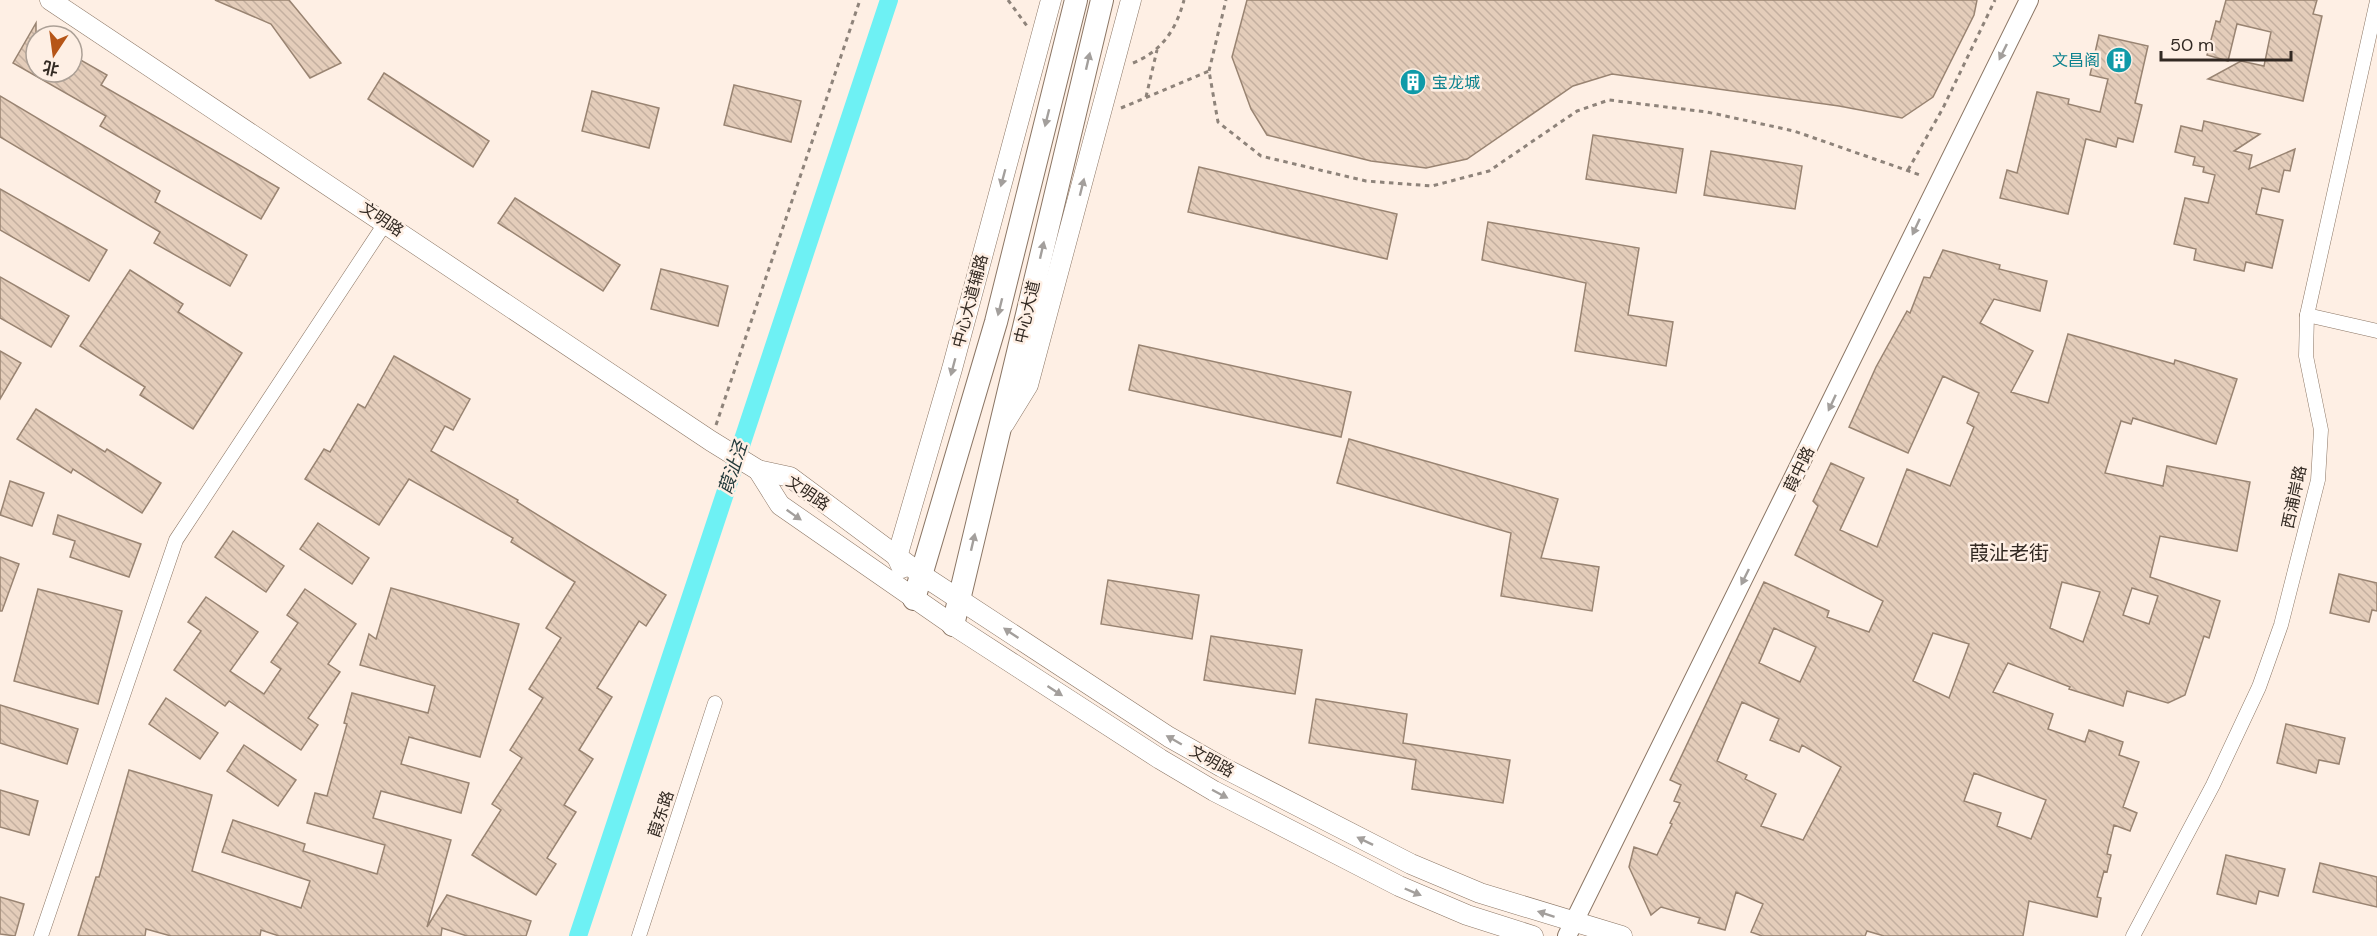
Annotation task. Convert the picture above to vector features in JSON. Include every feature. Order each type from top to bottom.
[{"type":"main road","name":"文明路","points":[[50,0],[386,222],[711,441],[758,470],[790,477],[922,575],[1168,737],[1222,768],[1411,864],[1570,929],[1622,936]]},
{"type":"main road","name":"中心大道辅路","points":[[897,557],[952,369],[1051,0]]},
{"type":"main road","name":"中心大道","points":[[914,598],[996,322],[1076,0]]},
{"type":"main road","name":"中心大道","points":[[953,625],[1102,0]]},
{"type":"main road","points":[[999,432],[1028,385],[1131,0]]},
{"type":"main road","name":"文明路","points":[[758,470],[780,505],[953,625],[1214,791],[1399,886],[1467,915],[1533,936]]},
{"type":"main road","points":[[897,557],[914,598]]},
{"type":"street","name":"葭中路","points":[[1570,929],[1824,420],[2029,0]]},
{"type":"street","name":"西浦岸路","points":[[2133,936],[2213,785],[2259,687],[2281,625],[2318,480],[2321,429],[2306,356],[2307,315],[2377,1]]},
{"type":"street","points":[[41,936],[176,540],[386,222]]},
{"type":"street","points":[[2307,315],[2377,331]]},
{"type":"street","name":"葭东路","points":[[639,936],[715,703]]},
{"type":"path","points":[[711,441],[860,0]]},
{"type":"path","points":[[1008,0],[1040,40]]},
{"type":"path","points":[[1112,72],[1150,56],[1158,49],[1172,32],[1184,0]]},
{"type":"path","points":[[1226,0],[1209,71],[1218,122],[1261,156],[1366,181],[1432,186],[1489,171],[1577,111],[1609,99],[1707,112],[1794,131],[1939,181]]},
{"type":"path","points":[[1908,170],[1943,108],[1995,0]]},
{"type":"path","points":[[1146,98],[1158,49]]},
{"type":"path","points":[[1100,117],[1209,71]]},
{"type":"building","points":[[215,0],[289,0],[341,63],[310,78],[271,24]]},
{"type":"building","name":"宝龙城","points":[[1247,0],[1977,0],[1974,15],[1933,97],[1902,118],[1839,106],[1612,74],[1573,86],[1467,159],[1426,168],[1371,161],[1267,135],[1251,109],[1232,57]]},
{"type":"building","points":[[2226,0],[2317,0],[2313,14],[2322,16],[2303,101],[2208,79],[2241,61],[2264,66],[2271,32],[2237,24],[2228,61],[2207,55],[2216,21],[2220,22]]},
{"type":"building","points":[[2099,35],[2148,46],[2135,103],[2142,105],[2133,142],[2118,138],[2116,147],[2086,139],[2068,214],[2000,198],[2007,170],[2017,173],[2037,92],[2069,99],[2068,104],[2100,112],[2108,79],[2090,75]]},
{"type":"building","points":[[24,44],[24,69],[13,63]]},
{"type":"building","points":[[84,62],[107,75],[101,85],[279,188],[261,219],[100,126],[106,116],[50,84],[84,84]]},
{"type":"building","points":[[384,73],[489,141],[473,167],[368,99]]},
{"type":"building","points":[[734,85],[801,101],[791,142],[724,125]]},
{"type":"building","points":[[592,91],[659,108],[649,148],[582,131]]},
{"type":"building","points":[[0,96],[160,191],[155,202],[247,255],[230,286],[154,243],[160,232],[0,137]]},
{"type":"building","points":[[2204,121],[2260,134],[2234,151],[2252,155],[2249,169],[2295,149],[2290,171],[2284,170],[2279,192],[2262,188],[2256,214],[2283,220],[2272,268],[2246,262],[2244,271],[2194,260],[2196,249],[2174,244],[2185,198],[2208,203],[2215,175],[2203,172],[2204,167],[2193,165],[2195,157],[2175,152],[2181,126],[2202,131]]},
{"type":"building","points":[[1593,135],[1683,149],[1676,193],[1586,179]]},
{"type":"building","points":[[1711,151],[1802,166],[1795,209],[1704,195]]},
{"type":"building","points":[[1199,167],[1397,214],[1387,259],[1188,212]]},
{"type":"building","points":[[0,189],[107,250],[89,281],[0,230]]},
{"type":"building","points":[[515,198],[620,265],[603,291],[498,223]]},
{"type":"building","points":[[1488,222],[1639,248],[1628,315],[1673,322],[1666,366],[1575,351],[1586,283],[1482,260]]},
{"type":"building","points":[[1943,250],[2000,265],[1999,269],[2047,281],[2040,311],[1994,299],[1980,323],[2033,351],[2011,392],[2048,403],[2068,334],[2174,364],[2175,360],[2237,379],[2216,444],[2133,418],[2131,424],[2121,421],[2105,473],[2163,486],[2167,466],[2250,482],[2237,551],[2160,536],[2150,577],[2220,601],[2209,638],[2204,636],[2185,695],[2168,703],[2127,691],[2123,706],[2069,689],[2070,687],[2008,663],[1993,692],[2053,714],[2048,729],[2085,742],[2089,730],[2123,742],[2119,755],[2139,762],[2123,807],[2137,813],[2130,831],[2114,825],[2107,854],[2111,855],[2107,872],[2104,871],[2097,897],[2101,898],[2097,917],[2029,901],[2023,936],[1884,936],[1867,931],[1865,936],[1762,936],[1751,932],[1763,904],[1736,892],[1725,930],[1698,923],[1700,918],[1661,907],[1651,915],[1629,867],[1634,847],[1657,855],[1680,803],[1674,801],[1681,785],[1670,780],[1764,582],[1829,611],[1827,617],[1869,632],[1883,601],[1795,555],[1818,506],[1813,501],[1831,463],[1864,478],[1840,530],[1877,547],[1907,469],[1950,486],[1974,427],[1967,423],[1979,393],[1943,376],[1908,453],[1849,427],[1876,367],[1907,311],[1910,313],[1924,277],[1930,278]],"holes":[[[2062,582],[2100,592],[2083,642],[2050,628]],[[2132,588],[2158,596],[2149,624],[2123,615]],[[1774,628],[1816,647],[1800,682],[1759,663]],[[1933,633],[1969,644],[1949,698],[1913,681]],[[1742,702],[1779,719],[1770,740],[1799,752],[1802,745],[1841,767],[1803,840],[1761,826],[1776,794],[1745,779],[1747,775],[1717,761]],[[1974,773],[2046,800],[2031,839],[1997,826],[2001,813],[1964,801]]]},
{"type":"building","points":[[661,269],[728,286],[718,326],[651,309]]},
{"type":"building","points":[[130,270],[183,304],[178,312],[242,353],[193,429],[140,395],[145,387],[80,346]]},
{"type":"building","points":[[0,277],[69,316],[51,347],[0,318]]},
{"type":"building","points":[[1139,345],[1351,392],[1341,437],[1129,390]]},
{"type":"building","points":[[0,351],[21,363],[0,399]]},
{"type":"building","points":[[394,356],[470,399],[453,430],[445,426],[431,451],[518,500],[517,502],[666,595],[646,626],[639,621],[597,688],[612,697],[579,750],[593,759],[564,805],[576,812],[547,858],[556,864],[536,895],[472,855],[501,810],[492,804],[522,758],[510,750],[543,698],[529,689],[561,638],[546,628],[575,582],[511,542],[513,538],[409,479],[379,525],[305,479],[324,449],[330,452],[358,404],[365,408]]},
{"type":"building","points":[[36,409],[105,452],[107,449],[161,483],[142,513],[73,469],[71,473],[17,439]]},
{"type":"building","points":[[1349,439],[1558,499],[1541,558],[1599,567],[1592,611],[1501,596],[1511,533],[1337,483]]},
{"type":"building","points":[[10,481],[44,493],[32,526],[0,515]]},
{"type":"building","points":[[58,515],[141,544],[129,577],[70,557],[75,541],[53,534]]},
{"type":"building","points":[[318,523],[369,558],[352,584],[300,549]]},
{"type":"building","points":[[233,531],[284,566],[266,592],[215,557]]},
{"type":"building","points":[[0,557],[19,564],[2,611],[0,611]]},
{"type":"building","points":[[2339,574],[2377,583],[2377,611],[2372,610],[2369,622],[2330,613]]},
{"type":"building","points":[[1108,580],[1199,595],[1192,639],[1101,624]]},
{"type":"building","points":[[391,588],[519,624],[480,757],[409,737],[401,764],[469,783],[461,813],[381,791],[373,818],[451,840],[427,927],[447,895],[531,921],[526,936],[467,936],[442,928],[441,936],[279,936],[261,930],[260,936],[171,936],[146,929],[145,936],[78,936],[96,877],[99,877],[129,770],[212,795],[192,871],[301,908],[310,881],[222,852],[233,820],[305,844],[303,851],[377,874],[385,845],[307,823],[315,793],[327,796],[347,724],[344,723],[352,693],[428,713],[435,686],[360,665],[369,634],[376,639]]},
{"type":"building","points":[[38,589],[122,611],[98,704],[14,681]]},
{"type":"building","points":[[305,589],[356,624],[328,664],[340,672],[308,718],[318,725],[301,750],[229,701],[225,706],[174,670],[201,631],[188,622],[206,597],[258,632],[230,671],[264,694],[281,669],[271,662],[298,623],[287,615]]},
{"type":"building","points":[[1211,636],[1302,650],[1295,694],[1204,680]]},
{"type":"building","points":[[166,698],[218,733],[200,759],[149,724]]},
{"type":"building","points":[[1316,699],[1407,714],[1403,743],[1510,760],[1503,803],[1412,789],[1416,760],[1309,743]]},
{"type":"building","points":[[0,705],[78,729],[67,764],[0,743]]},
{"type":"building","points":[[2286,724],[2345,738],[2339,764],[2319,760],[2316,773],[2277,763]]},
{"type":"building","points":[[244,745],[296,780],[278,806],[227,771]]},
{"type":"building","points":[[0,790],[38,801],[29,835],[0,827]]},
{"type":"building","points":[[2226,855],[2285,869],[2278,896],[2259,891],[2256,904],[2217,894]]},
{"type":"building","points":[[2320,863],[2377,877],[2377,907],[2313,892]]},
{"type":"building","points":[[0,897],[24,904],[15,936],[0,934]]},
{"type":"waterway","name":"葭沚泾","points":[[578,936],[889,0]]},
{"type":"place","name":"文昌阁","points":[[2119,60]]},
{"type":"place","name":"宝龙城","points":[[1413,82]]},
{"type":"district","name":"葭沚老街","points":[[2009,553]]}]
